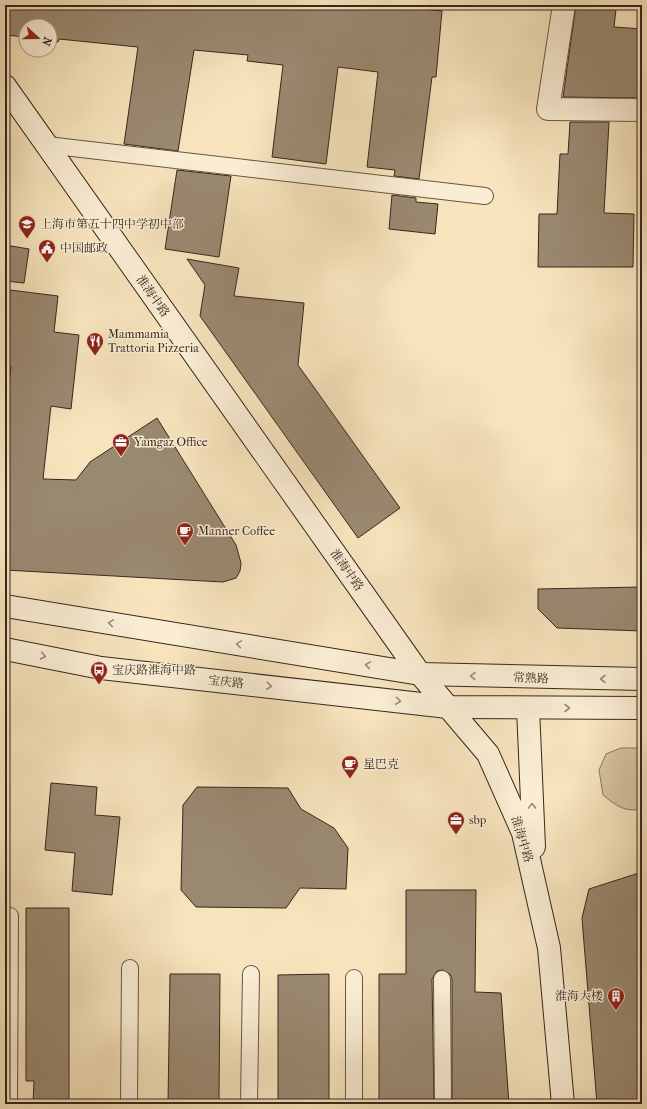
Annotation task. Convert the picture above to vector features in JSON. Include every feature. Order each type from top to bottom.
[{"type":"main road","points":[[564,5],[548,109],[642,110]]},
{"type":"main road","name":"淮海中路","points":[[5,86],[420,674],[488,754],[522,833],[549,948],[563,1104]]},
{"type":"main road","points":[[5,606],[420,674]]},
{"type":"main road","name":"宝庆路","points":[[5,649],[101,668],[448,707]]},
{"type":"main road","name":"常熟路","points":[[420,674],[642,679]]},
{"type":"main road","points":[[448,707],[642,708]]},
{"type":"main road","points":[[528,708],[535,887]]},
{"type":"lane","points":[[47,145],[485,196]]},
{"type":"lane","points":[[9,1104],[10,916]]},
{"type":"lane","points":[[129,1104],[130,968]]},
{"type":"lane","points":[[249,1104],[251,974]]},
{"type":"lane","points":[[354,978],[354,1104]]},
{"type":"lane","points":[[442,979],[443,1104]]},
{"type":"shaded area","points":[[621,748],[642,748],[642,808],[637,810],[621,808],[603,795],[599,770],[606,754]]},
{"type":"building","points":[[5,5],[383,5],[442,11],[436,77],[432,77],[419,179],[394,176],[395,170],[367,167],[378,72],[338,67],[326,164],[272,157],[283,65],[247,61],[248,55],[194,50],[178,151],[124,144],[138,47],[59,39],[58,42],[58,18],[18,18],[18,36],[5,35]]},
{"type":"building","points":[[576,5],[589,5],[616,9],[614,27],[642,29],[642,98],[563,97]]},
{"type":"building","points":[[570,122],[609,122],[604,213],[634,214],[633,267],[538,267],[539,214],[557,214],[560,154],[568,154]]},
{"type":"building","points":[[177,170],[231,176],[219,257],[165,249]]},
{"type":"building","points":[[392,195],[416,198],[416,202],[438,204],[435,234],[389,229]]},
{"type":"building","points":[[5,245],[29,249],[24,283],[5,281]]},
{"type":"building","points":[[187,259],[239,268],[234,296],[304,303],[298,365],[400,508],[358,538],[200,316],[205,285]]},
{"type":"building","points":[[10,290],[58,296],[54,332],[79,335],[71,409],[51,406],[43,479],[76,480],[90,462],[157,418],[236,545],[241,563],[240,571],[236,578],[223,582],[5,570],[5,416],[11,367],[5,366],[5,330]]},
{"type":"building","points":[[642,587],[642,631],[557,628],[538,609],[538,589]]},
{"type":"building","points":[[51,783],[97,787],[95,815],[120,817],[112,895],[72,891],[75,853],[45,850]]},
{"type":"building","points":[[197,787],[288,788],[301,809],[334,828],[348,848],[346,889],[300,888],[286,908],[196,907],[181,890],[183,805]]},
{"type":"building","name":"淮海大楼","points":[[642,872],[642,1104],[597,1104],[582,918],[589,889]]},
{"type":"building","points":[[406,890],[476,890],[475,992],[501,993],[509,1104],[452,1104],[452,979],[450,974],[442,970],[437,971],[432,979],[434,1104],[379,1104],[379,974],[406,974]]},
{"type":"building","points":[[26,908],[69,908],[69,1104],[33,1104],[34,1081],[26,1081]]},
{"type":"building","points":[[170,974],[220,974],[219,1101],[213,1101],[213,1104],[168,1104]]},
{"type":"building","points":[[329,974],[329,1102],[323,1102],[323,1104],[278,1104],[278,975]]},
{"type":"place","name":"上海市第五十四中学初中部","points":[[27,239]]},
{"type":"place","name":"中国邮政","points":[[47,263]]},
{"type":"place","name":"Mammamia Trattoria Pizzeria","points":[[95,356]]},
{"type":"place","name":"Yamgaz Office","points":[[121,457]]},
{"type":"place","name":"Manner Coffee","points":[[185,546]]},
{"type":"place","name":"宝庆路淮海中路","points":[[99,685]]},
{"type":"place","name":"星巴克","points":[[350,779]]},
{"type":"place","name":"sbp","points":[[456,835]]},
{"type":"place","name":"淮海大楼","points":[[616,1011]]}]
